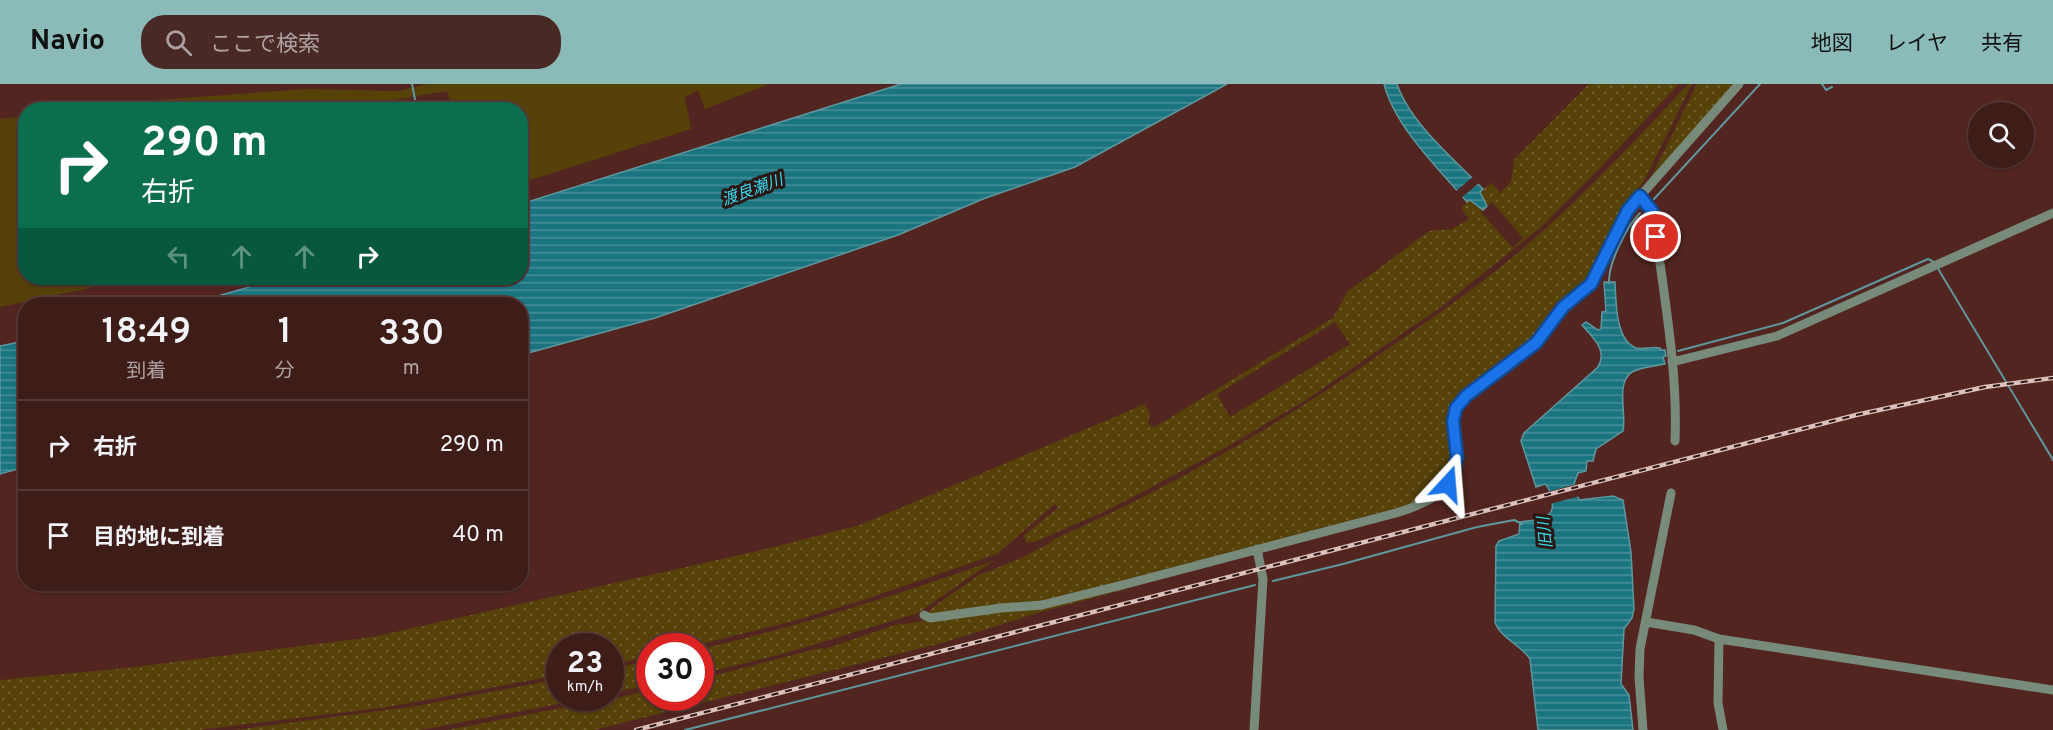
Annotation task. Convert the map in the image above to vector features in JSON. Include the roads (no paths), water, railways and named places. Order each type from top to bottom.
[{"type":"street","points":[[924,615],[930,618],[1042,605],[1396,513],[1430,501],[1448,484],[1455,466],[1457,448],[1453,421],[1456,408],[1536,343],[1563,307],[1591,284],[1628,210],[1739,84]]},
{"type":"street","points":[[1640,196],[1652,211],[1654,219],[1672,362],[1676,410],[1675,441]]},
{"type":"street","points":[[1672,362],[1777,336],[2053,213]]},
{"type":"street","points":[[1643,730],[1639,664],[1671,492]]},
{"type":"street","points":[[1254,730],[1263,579],[1257,549]]},
{"type":"street","points":[[1646,622],[1694,630],[1719,639],[2053,690]]},
{"type":"street","points":[[1719,639],[1718,703],[1722,730]]},
{"type":"water","name":"渡良瀬川","points":[[901,84],[1227,84],[1075,167],[983,199],[898,235],[655,318],[528,353],[528,297],[214,297],[256,285],[528,285],[528,202]]},
{"type":"water","points":[[1384,84],[1397,84],[1403,99],[1423,127],[1483,189],[1480,192],[1487,206],[1483,210],[1470,200],[1467,202],[1407,131]]},
{"type":"water","name":"旧川","points":[[1604,282],[1615,282],[1620,328],[1629,344],[1636,348],[1660,348],[1665,350],[1666,356],[1663,357],[1665,364],[1640,369],[1627,377],[1623,391],[1623,431],[1596,449],[1593,461],[1587,461],[1586,471],[1578,473],[1574,484],[1579,500],[1613,496],[1623,500],[1631,552],[1634,609],[1632,618],[1624,629],[1621,684],[1629,695],[1633,730],[1538,730],[1530,659],[1501,633],[1495,622],[1496,546],[1499,541],[1519,534],[1520,522],[1537,520],[1551,512],[1551,494],[1545,484],[1536,487],[1521,441],[1524,433],[1598,367],[1601,355],[1598,344],[1582,325],[1586,322],[1598,330],[1601,329],[1602,312],[1606,311]]},
{"type":"water","points":[[18,342],[18,469],[0,474],[0,346]]},
{"type":"waterway","points":[[412,84],[415,102]]},
{"type":"waterway","points":[[1654,199],[1760,84]]},
{"type":"waterway","points":[[1822,84],[1826,90],[1832,87]]},
{"type":"waterway","points":[[1609,283],[1611,266],[1619,246],[1640,213]]},
{"type":"waterway","points":[[1678,351],[1783,323],[1928,259],[1934,262]]},
{"type":"waterway","points":[[1937,267],[2053,460]]},
{"type":"waterway","points":[[1273,581],[1477,527],[1514,520],[1522,524]]},
{"type":"waterway","points":[[685,730],[1255,585]]},
{"type":"railway","points":[[636,730],[1856,415],[1985,387],[2053,378]]}]
